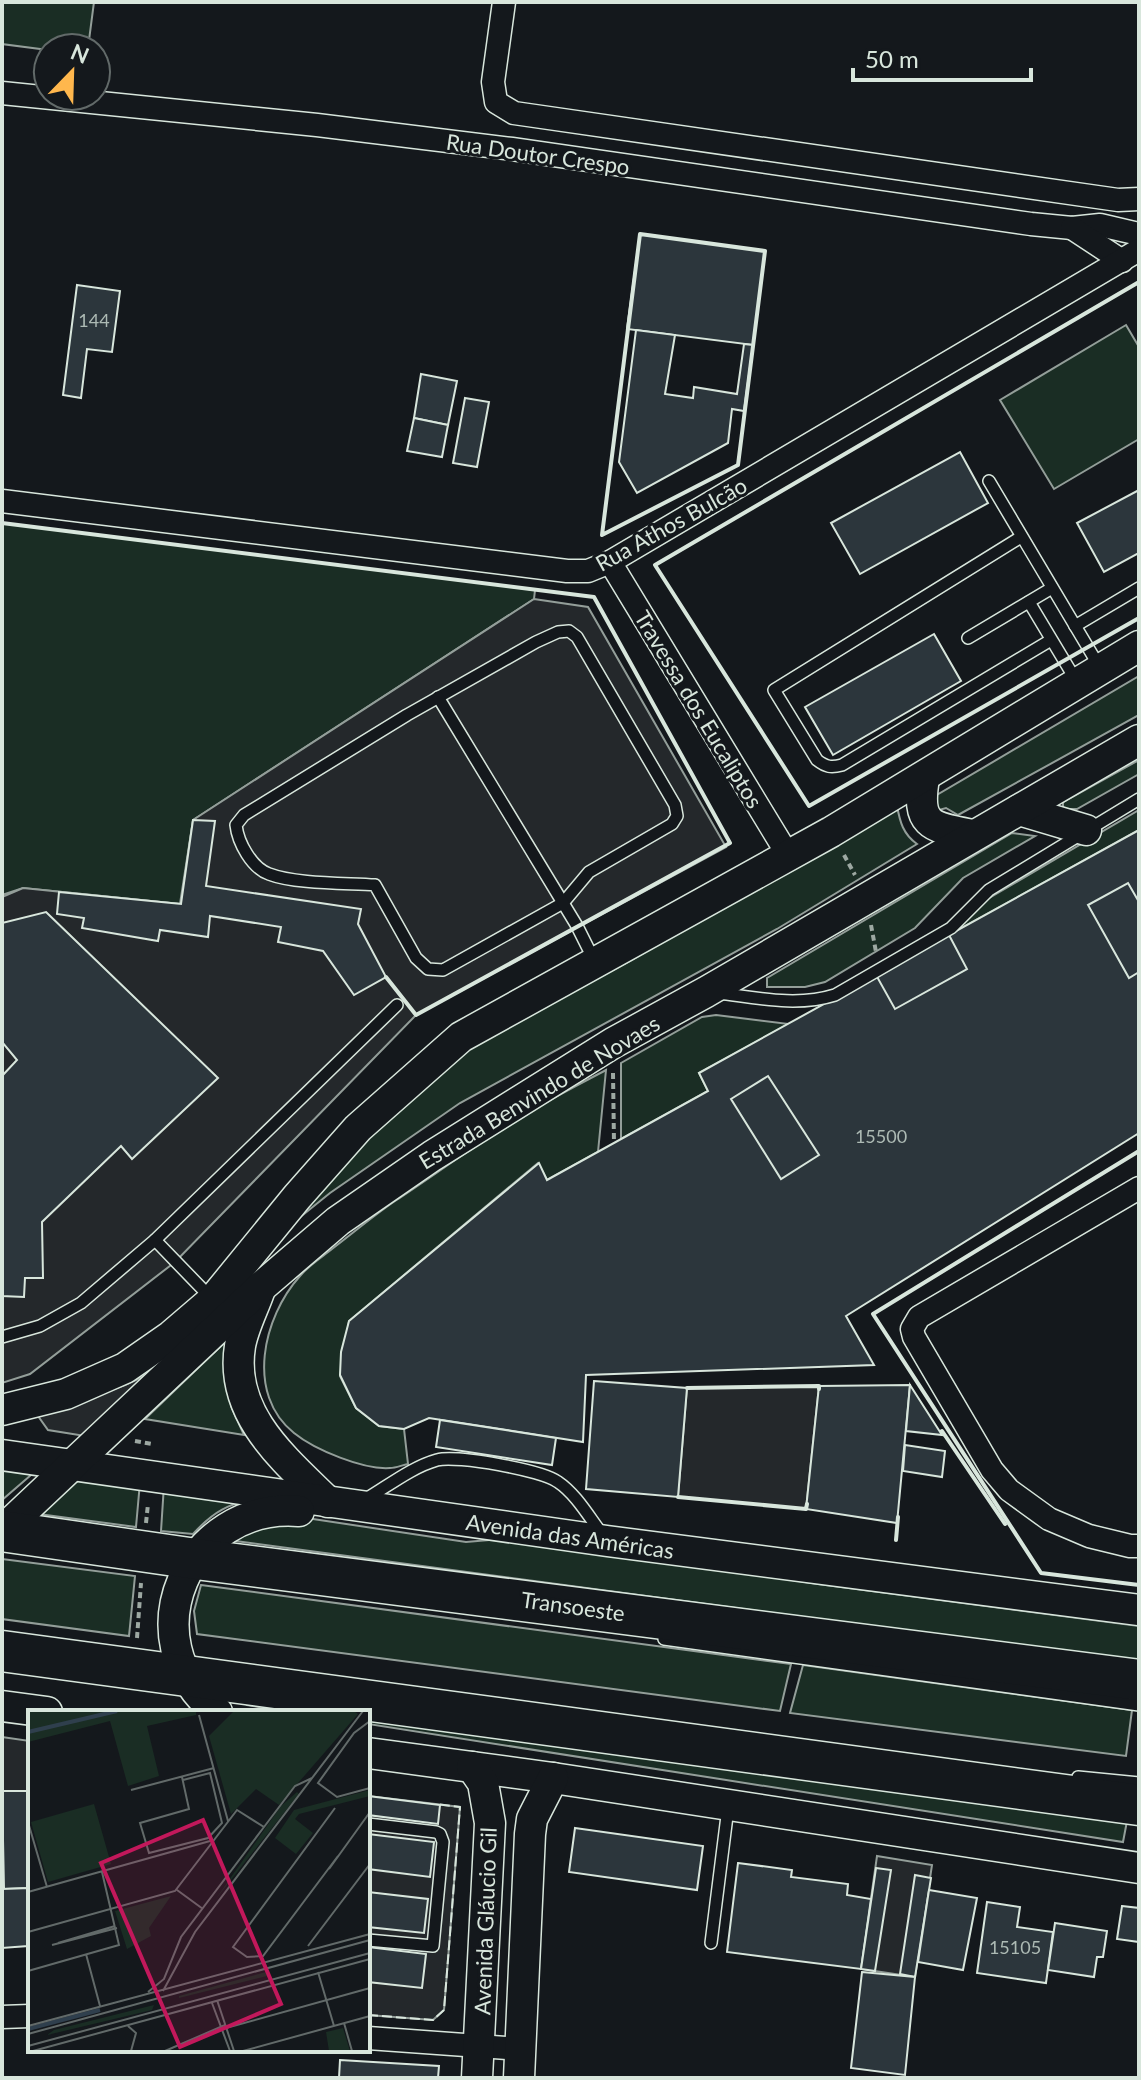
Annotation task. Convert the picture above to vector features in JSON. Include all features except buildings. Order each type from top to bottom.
[{"type":"highway","points":[[2,1531],[188,1570],[1139,1680]]},
{"type":"highway","points":[[2,1651],[181,1669],[1139,1805]]},
{"type":"street","points":[[504,2],[493,82],[496,102],[514,113],[1118,200],[1139,199]]},
{"type":"street","name":"Rua Doutor Crespo","points":[[2,93],[317,125],[512,149],[1072,228],[1100,225],[1139,234]]},
{"type":"street","name":"Rua Doutor Crespo","points":[[1072,228],[1131,256]]},
{"type":"street","name":"Rua Athos Bulcão","points":[[2,501],[567,571],[588,571],[610,562],[1131,256]]},
{"type":"street","name":"Travessa dos Eucaliptos","points":[[610,562],[788,855]]},
{"type":"street","points":[[2,1410],[66,1394],[125,1368],[171,1336],[213,1300],[358,1128],[461,1037],[924,778],[1139,646]]},
{"type":"street","name":"Estrada Benvindo de Novaes","points":[[2,1531],[261,1287],[338,1221],[420,1164],[613,1043],[1139,740]]},
{"type":"street","points":[[924,778],[920,801],[923,814],[931,823],[945,830],[973,835]]},
{"type":"street","points":[[1019,810],[1086,830]]},
{"type":"street","points":[[1139,1188],[919,1317],[912,1329],[992,1470],[1009,1490],[1049,1519],[1116,1543],[1139,1546]]},
{"type":"street","points":[[261,1287],[241,1344],[239,1371],[243,1400],[259,1428],[281,1456],[341,1504]]},
{"type":"street","name":"Avenida das Américas","points":[[2,1455],[539,1532],[1139,1610]]},
{"type":"street","points":[[215,1710],[181,1669],[173,1644],[172,1625],[188,1570],[220,1532],[243,1519],[276,1509],[478,1537],[522,1537],[539,1532]]},
{"type":"street","points":[[2,1706],[32,1710]]},
{"type":"street","points":[[370,1753],[553,1778],[1139,1868]]},
{"type":"street","name":"Avenida Gláucio Gil","points":[[472,1767],[483,1783],[490,1823],[477,2078]]},
{"type":"street","name":"Avenida Gláucio Gil","points":[[519,2063],[530,1834],[532,1819],[553,1778]]},
{"type":"street","points":[[2,2017],[28,2016]]},
{"type":"street","points":[[370,2038],[479,2046],[519,2063]]},
{"type":"lane","points":[[989,481],[1075,626],[1089,675]]},
{"type":"lane","points":[[1021,537],[774,690],[817,760],[824,766],[833,767],[842,765],[1051,640]]},
{"type":"lane","points":[[968,638],[1052,588]]},
{"type":"lane","points":[[1075,626],[1139,588]]},
{"type":"lane","points":[[1029,602],[1051,640],[1089,675]]},
{"type":"lane","points":[[569,631],[577,637],[675,805],[677,816],[672,824],[589,872],[563,903],[443,970],[428,969],[416,958],[375,885],[268,874],[257,867],[238,838],[236,825],[244,815],[307,774],[438,697],[536,642],[558,632],[569,631]]},
{"type":"lane","points":[[438,697],[563,903],[595,962]]},
{"type":"lane","points":[[706,992],[789,1001],[815,1001],[835,995],[951,928],[989,890],[1139,799]]},
{"type":"lane","points":[[2,1337],[40,1326],[81,1303],[155,1240],[397,1005]]},
{"type":"lane","points":[[155,1240],[213,1300]]},
{"type":"lane","points":[[341,1504],[439,1459],[456,1458],[542,1473],[556,1480],[566,1488],[607,1541]]},
{"type":"lane","points":[[656,1638],[1139,1705]]},
{"type":"lane","points":[[2,1640],[181,1669],[305,1679]]},
{"type":"lane","points":[[1073,1776],[1139,1783]]},
{"type":"lane","points":[[711,1943],[728,1806]]},
{"type":"lane","points":[[370,1824],[436,1832],[443,1842],[433,1946],[370,1940]]},
{"type":"path","points":[[613,1043],[614,1143]]},
{"type":"path","points":[[146,1529],[148,1500]]},
{"type":"path","points":[[137,1641],[142,1577]]},
{"type":"green space","points":[[2,2],[94,2],[90,32],[32,32],[32,48],[2,44]]},
{"type":"green space","points":[[1126,325],[1139,347],[1139,439],[1054,489],[1000,400]]},
{"type":"green space","points":[[2,523],[535,590],[534,599],[193,820],[181,904],[23,888],[2,895]]},
{"type":"green space","points":[[1139,676],[1139,715],[958,815],[946,808],[932,812],[930,799]]},
{"type":"green space","points":[[1139,760],[1139,774],[1077,809],[1063,807],[1063,802]]},
{"type":"green space","points":[[897,806],[903,827],[917,844],[777,929],[460,1103],[330,1193],[278,1235],[376,1120],[446,1059],[630,961]]},
{"type":"green space","points":[[1139,810],[1139,830],[956,931],[979,904]]},
{"type":"green space","points":[[1012,833],[1035,836],[963,878],[915,928],[825,982],[805,987],[767,987],[767,978]]},
{"type":"green space","points":[[716,1015],[789,1024],[699,1073],[708,1091],[621,1139],[621,1063],[702,1017]]},
{"type":"green space","points":[[606,1070],[598,1152],[547,1180],[538,1163],[349,1321],[340,1376],[356,1408],[379,1426],[404,1429],[408,1464],[392,1468],[367,1466],[340,1458],[294,1433],[279,1417],[269,1398],[265,1355],[277,1312],[300,1276],[379,1213],[473,1148],[531,1111]]},
{"type":"green space","points":[[226,1341],[231,1406],[244,1435],[145,1419]]},
{"type":"green space","points":[[2,1464],[38,1469],[2,1500]]},
{"type":"green space","points":[[77,1473],[140,1482],[136,1527],[31,1513]]},
{"type":"green space","points":[[164,1485],[257,1497],[222,1510],[193,1534],[161,1531]]},
{"type":"green space","points":[[293,1516],[466,1542],[513,1538],[818,1584],[1139,1626],[1139,1662],[228,1540]]},
{"type":"green space","points":[[2,1559],[135,1576],[129,1636],[2,1619]]},
{"type":"green space","points":[[201,1585],[791,1664],[780,1711],[197,1634],[194,1611]]},
{"type":"green space","points":[[803,1665],[1132,1710],[1126,1756],[790,1713]]},
{"type":"green space","points":[[229,1691],[360,1710],[278,1710],[247,1705]]},
{"type":"green space","points":[[370,1711],[1127,1821],[1123,1842],[370,1724]]},
{"type":"shaded area","points":[[534,599],[588,607],[726,847],[416,1015],[175,1262],[30,1374],[2,1383],[2,897],[23,888],[180,904],[193,820]]},
{"type":"shaded area","points":[[162,1368],[85,1436],[48,1430],[38,1416],[125,1385]]},
{"type":"shaded area","points":[[819,1386],[806,1509],[678,1497],[687,1388]]},
{"type":"shaded area","points":[[2,1737],[28,1741],[28,1791],[2,1791]]},
{"type":"shaded area","points":[[370,1796],[460,1807],[444,2010],[433,2020],[370,2015]]},
{"type":"shaded area","points":[[877,1856],[932,1865],[915,1977],[861,1969]]},
{"type":"fence","points":[[370,2015],[433,2020],[444,2010],[460,1807],[436,1804]]},
{"type":"wall","points":[[640,234],[765,251],[738,465],[602,535],[640,234]]},
{"type":"wall","points":[[1139,282],[655,565],[809,806],[1139,618]]},
{"type":"wall","points":[[2,523],[594,597],[730,843],[416,1015],[386,977]]},
{"type":"wall","points":[[1139,1151],[873,1314],[1041,1573],[1139,1585]]},
{"type":"wall","points":[[687,1388],[819,1386],[819,1389]]},
{"type":"wall","points":[[942,1431],[1005,1524]]},
{"type":"wall","points":[[678,1497],[806,1509],[807,1504]]},
{"type":"wall","points":[[896,1540],[898,1517]]}]
